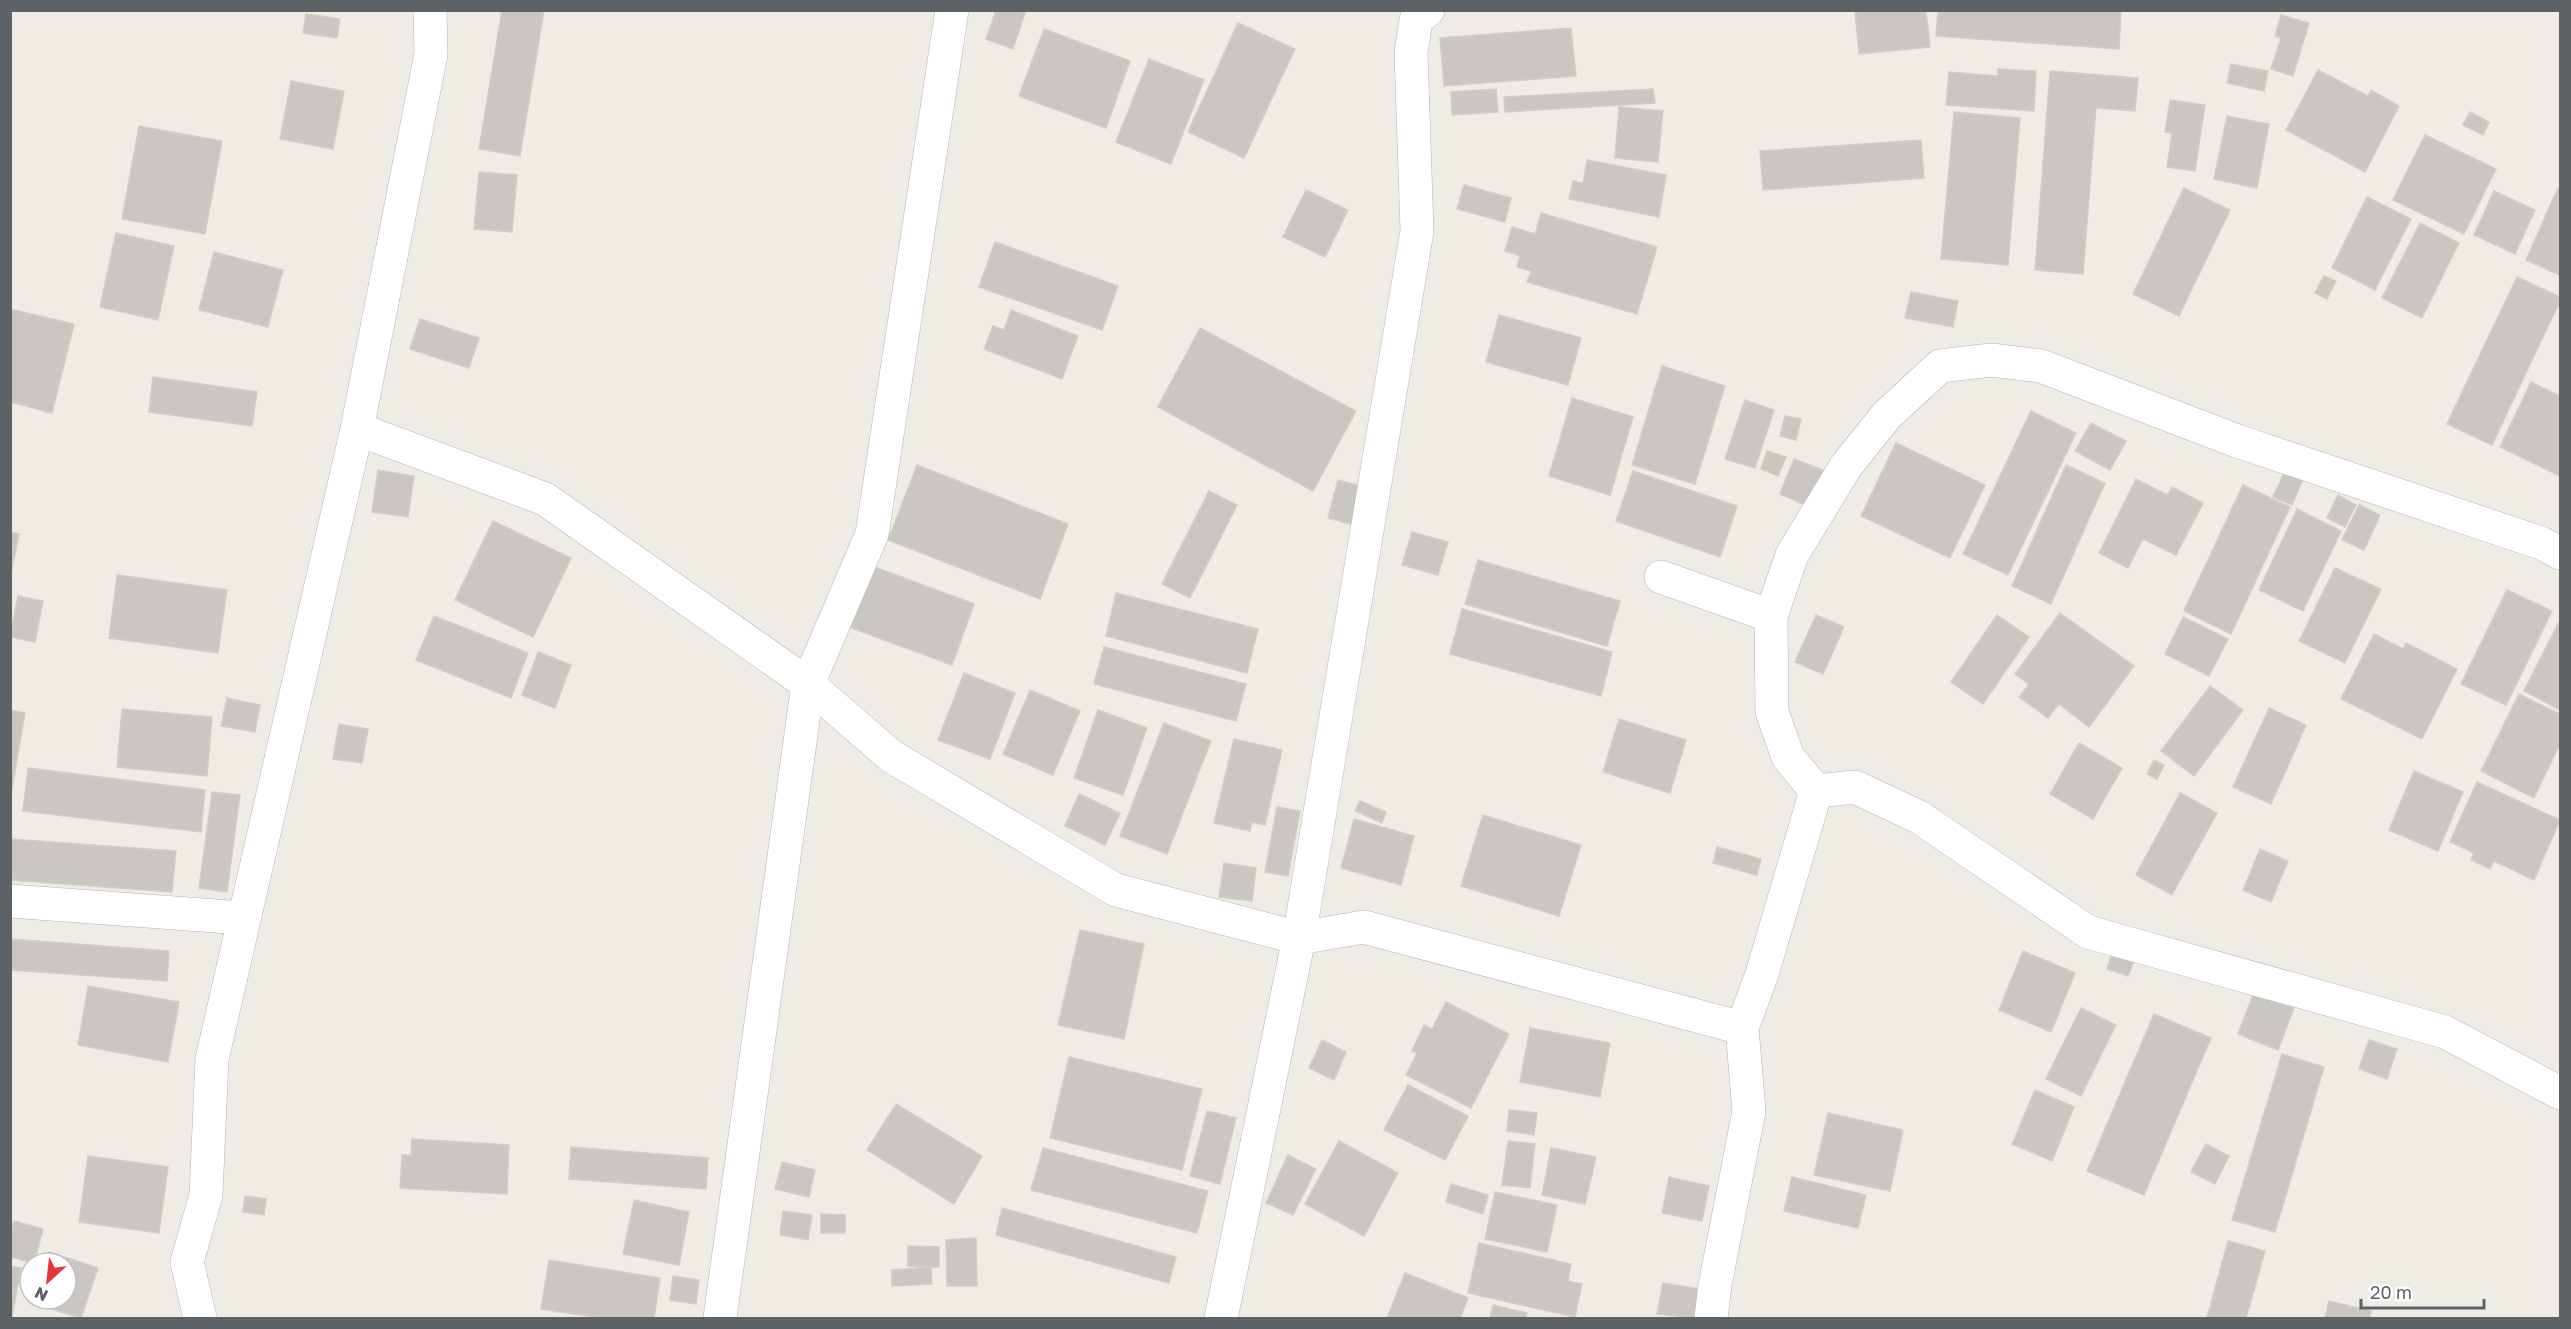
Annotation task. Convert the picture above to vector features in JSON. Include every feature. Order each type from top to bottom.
[{"type":"street","points":[[200,1318],[187,1262],[206,1195],[212,1059],[357,429],[431,54],[430,10]]},
{"type":"street","points":[[720,1318],[808,684],[872,534],[952,10]]},
{"type":"street","points":[[1221,1318],[1299,938],[1417,231],[1411,53],[1416,20],[1428,10]]},
{"type":"street","points":[[1816,791],[1788,757],[1772,712],[1771,616],[1792,555],[1846,466],[1887,416],[1940,366],[1991,360],[2041,366],[2237,441],[2541,543],[2560,553]]},
{"type":"street","points":[[357,429],[545,499],[808,684],[891,756],[1116,890],[1299,938],[1364,927],[1742,1028]]},
{"type":"street","points":[[1661,577],[1771,616]]},
{"type":"street","points":[[1816,791],[1855,787],[1919,817],[2088,932],[2445,1032],[2560,1093]]},
{"type":"street","points":[[1711,1318],[1715,1285],[1749,1111],[1742,1028],[1762,974],[1816,791]]},
{"type":"street","points":[[10,901],[243,918]]},
{"type":"building","points":[[502,10],[544,10],[520,156],[479,149]]},
{"type":"building","points":[[996,10],[1026,10],[1013,49],[986,39]]},
{"type":"building","points":[[1855,10],[1926,10],[1930,47],[1859,54]]},
{"type":"building","points":[[1938,10],[2121,10],[2119,49],[1936,36]]},
{"type":"building","points":[[306,14],[340,19],[337,38],[303,33]]},
{"type":"building","points":[[2281,15],[2309,23],[2293,76],[2271,69],[2281,38],[2275,36]]},
{"type":"building","points":[[1238,23],[1295,49],[1244,158],[1188,132]]},
{"type":"building","points":[[1571,28],[1576,76],[1444,86],[1440,38]]},
{"type":"building","points":[[1044,29],[1130,61],[1106,128],[1019,96]]},
{"type":"building","points":[[1149,59],[1204,80],[1171,164],[1116,142]]},
{"type":"building","points":[[2231,64],[2268,71],[2264,91],[2227,83]]},
{"type":"building","points":[[1998,69],[2036,71],[2034,111],[1946,105],[1949,72],[1998,76]]},
{"type":"building","points":[[2318,70],[2368,96],[2371,90],[2399,106],[2365,172],[2286,130]]},
{"type":"building","points":[[2050,71],[2138,78],[2135,111],[2096,108],[2083,274],[2035,270]]},
{"type":"building","points":[[291,81],[344,91],[333,149],[280,139]]},
{"type":"building","points":[[1496,89],[1498,112],[1452,115],[1451,92]]},
{"type":"building","points":[[1653,89],[1655,103],[1505,112],[1504,97]]},
{"type":"building","points":[[2170,100],[2205,105],[2195,171],[2167,167],[2172,133],[2165,132]]},
{"type":"building","points":[[1619,107],[1663,111],[1658,162],[1615,158]]},
{"type":"building","points":[[1954,112],[2020,118],[2008,265],[1941,259]]},
{"type":"building","points":[[2470,112],[2489,122],[2483,135],[2463,125]]},
{"type":"building","points":[[2227,116],[2269,124],[2257,188],[2214,179]]},
{"type":"building","points":[[139,126],[222,141],[205,234],[122,219]]},
{"type":"building","points":[[2425,135],[2496,169],[2464,234],[2393,200]]},
{"type":"building","points":[[1921,140],[1924,178],[1763,190],[1760,151]]},
{"type":"building","points":[[1587,160],[1666,175],[1659,217],[1569,199],[1573,181],[1583,183]]},
{"type":"building","points":[[479,172],[517,175],[512,232],[474,229]]},
{"type":"building","points":[[1464,185],[1511,198],[1505,222],[1457,209]]},
{"type":"building","points":[[2184,188],[2230,210],[2179,316],[2133,294]]},
{"type":"building","points":[[2558,188],[2560,190],[2560,275],[2526,260]]},
{"type":"building","points":[[1306,190],[1348,210],[1325,257],[1283,237]]},
{"type":"building","points":[[2494,191],[2535,210],[2515,254],[2474,235]]},
{"type":"building","points":[[2367,197],[2411,219],[2375,290],[2332,268]]},
{"type":"building","points":[[1541,213],[1657,247],[1637,314],[1527,282],[1531,271],[1517,267],[1520,256],[1505,251],[1512,227],[1535,234]]},
{"type":"building","points":[[2420,223],[2459,243],[2422,318],[2382,298]]},
{"type":"building","points":[[116,233],[174,246],[158,320],[100,307]]},
{"type":"building","points":[[995,242],[1118,286],[1102,330],[979,287]]},
{"type":"building","points":[[214,252],[283,270],[268,327],[199,310]]},
{"type":"building","points":[[2324,276],[2336,281],[2327,299],[2315,293]]},
{"type":"building","points":[[2517,277],[2560,297],[2560,301],[2492,445],[2447,424]]},
{"type":"building","points":[[1911,292],[1958,301],[1953,327],[1905,318]]},
{"type":"building","points":[[10,309],[74,324],[52,413],[10,402]]},
{"type":"building","points":[[1011,310],[1078,336],[1062,379],[984,349],[993,326],[1004,330]]},
{"type":"building","points":[[1499,315],[1581,338],[1568,385],[1486,362]]},
{"type":"building","points":[[420,319],[479,338],[469,368],[410,349]]},
{"type":"building","points":[[1200,328],[1356,411],[1313,491],[1158,407]]},
{"type":"building","points":[[1662,366],[1725,386],[1695,484],[1632,465]]},
{"type":"building","points":[[153,377],[257,392],[252,426],[149,412]]},
{"type":"building","points":[[2531,382],[2560,396],[2560,476],[2500,447]]},
{"type":"building","points":[[1572,398],[1633,417],[1610,495],[1549,476]]},
{"type":"building","points":[[1745,400],[1774,410],[1755,468],[1725,459]]},
{"type":"building","points":[[2031,411],[2076,433],[2008,575],[1963,554]]},
{"type":"building","points":[[1785,416],[1801,419],[1796,440],[1780,436]]},
{"type":"building","points":[[2091,423],[2126,441],[2110,470],[2075,451]]},
{"type":"building","points":[[1896,443],[1985,485],[1950,558],[1861,516]]},
{"type":"building","points":[[1767,451],[1786,457],[1778,476],[1761,469]]},
{"type":"building","points":[[1794,459],[1825,471],[1810,507],[1780,494]]},
{"type":"building","points":[[917,465],[1068,524],[1040,599],[888,540]]},
{"type":"building","points":[[2066,465],[2105,483],[2051,604],[2012,586]]},
{"type":"building","points":[[378,470],[414,476],[408,517],[372,512]]},
{"type":"building","points":[[1633,471],[1737,506],[1720,557],[1616,521]]},
{"type":"building","points":[[2285,471],[2303,479],[2292,505],[2273,497]]},
{"type":"building","points":[[2136,479],[2167,495],[2172,487],[2203,503],[2176,555],[2143,539],[2128,568],[2099,553]]},
{"type":"building","points":[[1338,480],[1361,486],[1351,524],[1328,518]]},
{"type":"building","points":[[2243,485],[2290,507],[2231,634],[2184,611]]},
{"type":"building","points":[[1209,491],[1237,505],[1190,598],[1162,584]]},
{"type":"building","points":[[2338,495],[2356,505],[2345,527],[2327,518]]},
{"type":"building","points":[[2359,505],[2380,515],[2364,550],[2342,540]]},
{"type":"building","points":[[2297,509],[2341,531],[2303,611],[2259,590]]},
{"type":"building","points":[[493,521],[571,558],[533,637],[455,600]]},
{"type":"building","points":[[10,532],[19,534],[10,578]]},
{"type":"building","points":[[1412,532],[1448,542],[1438,575],[1402,565]]},
{"type":"building","points":[[1478,560],[1620,601],[1607,646],[1465,604]]},
{"type":"building","points":[[864,563],[974,604],[952,665],[841,624]]},
{"type":"building","points":[[2335,568],[2381,589],[2345,663],[2299,641]]},
{"type":"building","points":[[117,575],[227,590],[218,653],[109,638]]},
{"type":"building","points":[[2507,590],[2552,611],[2506,705],[2461,684]]},
{"type":"building","points":[[1116,593],[1258,629],[1247,673],[1106,636]]},
{"type":"building","points":[[18,596],[43,601],[35,642],[10,637]]},
{"type":"building","points":[[1462,609],[1612,652],[1601,696],[1450,654]]},
{"type":"building","points":[[2060,613],[2134,666],[2089,727],[2059,704],[2048,718],[2019,697],[2029,684],[2015,674]]},
{"type":"building","points":[[1816,615],[1844,627],[1823,674],[1795,662]]},
{"type":"building","points":[[1997,615],[2029,637],[1983,704],[1951,682]]},
{"type":"building","points":[[434,616],[528,653],[511,698],[416,660]]},
{"type":"building","points":[[2183,617],[2228,639],[2209,676],[2165,654]]},
{"type":"building","points":[[2560,620],[2560,710],[2524,691]]},
{"type":"building","points":[[2374,634],[2403,649],[2406,643],[2457,669],[2422,739],[2341,699]]},
{"type":"building","points":[[1104,647],[1246,684],[1236,721],[1094,684]]},
{"type":"building","points":[[538,652],[571,665],[555,708],[522,695]]},
{"type":"building","points":[[964,673],[1015,693],[990,759],[938,740]]},
{"type":"building","points":[[2210,686],[2243,710],[2194,776],[2161,751]]},
{"type":"building","points":[[1030,690],[1080,711],[1053,775],[1003,754]]},
{"type":"building","points":[[2519,694],[2560,714],[2560,744],[2534,798],[2481,771]]},
{"type":"building","points":[[227,698],[260,705],[255,732],[221,726]]},
{"type":"building","points":[[2269,708],[2306,725],[2271,804],[2233,787]]},
{"type":"building","points":[[122,709],[212,717],[207,776],[117,767]]},
{"type":"building","points":[[10,710],[25,713],[10,800]]},
{"type":"building","points":[[1098,710],[1147,728],[1123,795],[1074,778]]},
{"type":"building","points":[[1619,719],[1686,740],[1670,793],[1603,772]]},
{"type":"building","points":[[1164,723],[1211,741],[1167,854],[1120,836]]},
{"type":"building","points":[[339,724],[368,729],[362,763],[333,759]]},
{"type":"building","points":[[1234,739],[1282,750],[1265,825],[1252,822],[1250,831],[1214,823]]},
{"type":"building","points":[[2079,743],[2122,768],[2093,819],[2050,794]]},
{"type":"building","points":[[2154,760],[2164,765],[2157,779],[2147,774]]},
{"type":"building","points":[[28,768],[205,790],[201,832],[23,811]]},
{"type":"building","points":[[2414,771],[2463,792],[2438,851],[2389,830]]},
{"type":"building","points":[[2477,782],[2560,820],[2534,880],[2494,861],[2490,869],[2471,860],[2474,853],[2450,842]]},
{"type":"building","points":[[212,792],[240,795],[227,892],[199,888]]},
{"type":"building","points":[[2180,793],[2217,813],[2172,895],[2136,875]]},
{"type":"building","points":[[1079,794],[1120,813],[1105,845],[1065,826]]},
{"type":"building","points":[[1360,801],[1386,812],[1382,823],[1355,811]]},
{"type":"building","points":[[1277,807],[1300,811],[1288,876],[1265,872]]},
{"type":"building","points":[[1483,815],[1581,845],[1559,916],[1461,886]]},
{"type":"building","points":[[1354,819],[1414,836],[1401,885],[1341,868]]},
{"type":"building","points":[[10,839],[176,851],[172,892],[10,880]]},
{"type":"building","points":[[1717,847],[1761,859],[1757,875],[1713,863]]},
{"type":"building","points":[[2260,849],[2288,861],[2271,902],[2243,890]]},
{"type":"building","points":[[1224,863],[1256,868],[1252,901],[1219,897]]},
{"type":"building","points":[[1080,930],[1144,944],[1124,1039],[1058,1025]]},
{"type":"building","points":[[10,939],[169,951],[167,981],[10,970]]},
{"type":"building","points":[[2023,951],[2075,973],[2051,1032],[1999,1010]]},
{"type":"building","points":[[2112,953],[2134,961],[2128,976],[2107,969]]},
{"type":"building","points":[[88,986],[179,1002],[168,1062],[78,1045]]},
{"type":"building","points":[[2254,992],[2294,1008],[2278,1050],[2238,1034]]},
{"type":"building","points":[[1446,1002],[1509,1034],[1471,1108],[1406,1075],[1417,1053],[1412,1051],[1424,1025],[1432,1029]]},
{"type":"building","points":[[2081,1008],[2116,1025],[2081,1096],[2046,1079]]},
{"type":"building","points":[[2154,1014],[2211,1038],[2144,1195],[2087,1171]]},
{"type":"building","points":[[1530,1028],[1610,1043],[1600,1097],[1520,1082]]},
{"type":"building","points":[[1322,1040],[1346,1052],[1334,1080],[1309,1068]]},
{"type":"building","points":[[2369,1040],[2397,1049],[2387,1079],[2359,1069]]},
{"type":"building","points":[[2282,1054],[2324,1067],[2275,1232],[2232,1220]]},
{"type":"building","points":[[1069,1057],[1202,1089],[1182,1170],[1050,1138]]},
{"type":"building","points":[[1408,1085],[1468,1116],[1445,1160],[1384,1130]]},
{"type":"building","points":[[2035,1090],[2074,1107],[2052,1161],[2012,1144]]},
{"type":"building","points":[[896,1104],[982,1156],[954,1204],[867,1150]]},
{"type":"building","points":[[1509,1110],[1537,1113],[1534,1135],[1507,1131]]},
{"type":"building","points":[[1207,1111],[1236,1118],[1220,1184],[1190,1176]]},
{"type":"building","points":[[1828,1113],[1903,1130],[1890,1191],[1814,1175]]},
{"type":"building","points":[[412,1139],[509,1145],[507,1194],[400,1188],[402,1155],[411,1155]]},
{"type":"building","points":[[1339,1141],[1398,1173],[1364,1236],[1305,1204]]},
{"type":"building","points":[[1508,1141],[1535,1144],[1530,1188],[1502,1185]]},
{"type":"building","points":[[2206,1144],[2229,1156],[2215,1184],[2191,1172]]},
{"type":"building","points":[[571,1147],[708,1158],[706,1189],[569,1179]]},
{"type":"building","points":[[1043,1148],[1208,1191],[1197,1233],[1031,1190]]},
{"type":"building","points":[[1551,1148],[1596,1157],[1585,1204],[1542,1195]]},
{"type":"building","points":[[1288,1155],[1316,1169],[1293,1215],[1266,1203]]},
{"type":"building","points":[[88,1156],[168,1167],[159,1233],[79,1222]]},
{"type":"building","points":[[782,1162],[815,1170],[809,1197],[775,1189]]},
{"type":"building","points":[[1669,1177],[1709,1186],[1702,1221],[1662,1213]]},
{"type":"building","points":[[1792,1177],[1866,1195],[1858,1228],[1784,1211]]},
{"type":"building","points":[[1451,1184],[1488,1195],[1483,1214],[1446,1202]]},
{"type":"building","points":[[1495,1192],[1557,1205],[1547,1252],[1485,1239]]},
{"type":"building","points":[[245,1196],[266,1199],[264,1215],[243,1212]]},
{"type":"building","points":[[634,1200],[689,1212],[679,1265],[623,1254]]},
{"type":"building","points":[[1002,1208],[1176,1257],[1169,1283],[996,1235]]},
{"type":"building","points":[[783,1211],[812,1215],[808,1240],[780,1235]]},
{"type":"building","points":[[821,1214],[845,1215],[845,1233],[821,1233]]},
{"type":"building","points":[[14,1221],[43,1229],[37,1251],[18,1251],[18,1259],[10,1257],[10,1234]]},
{"type":"building","points":[[976,1238],[977,1286],[947,1286],[946,1240]]},
{"type":"building","points":[[2228,1241],[2265,1251],[2246,1318],[2207,1318]]},
{"type":"building","points":[[1479,1243],[1571,1264],[1568,1281],[1582,1284],[1575,1317],[1468,1293]]},
{"type":"building","points":[[908,1246],[939,1247],[939,1267],[908,1266]]},
{"type":"building","points":[[549,1260],[660,1278],[654,1318],[602,1318],[541,1309]]},
{"type":"building","points":[[78,1261],[98,1268],[81,1318],[58,1311],[78,1311]]},
{"type":"building","points":[[10,1266],[18,1267],[18,1284],[12,1317],[10,1317]]},
{"type":"building","points":[[931,1267],[932,1284],[892,1286],[892,1270]]},
{"type":"building","points":[[1405,1273],[1468,1298],[1460,1318],[1387,1318]]},
{"type":"building","points":[[673,1276],[699,1280],[696,1304],[670,1300]]},
{"type":"building","points":[[1663,1283],[1700,1289],[1695,1318],[1657,1314]]},
{"type":"building","points":[[2329,1301],[2371,1311],[2370,1318],[2325,1318]]},
{"type":"building","points":[[1493,1305],[1527,1313],[1526,1318],[1490,1318]]}]
